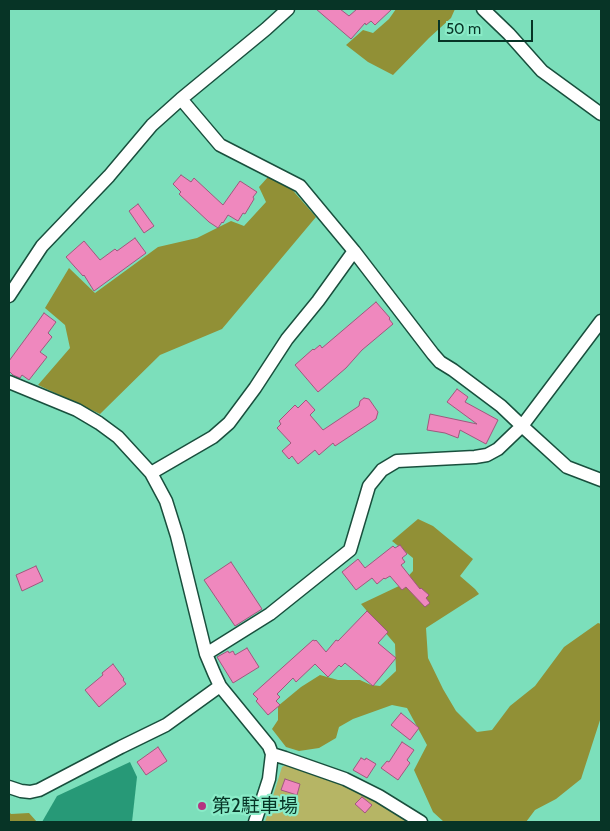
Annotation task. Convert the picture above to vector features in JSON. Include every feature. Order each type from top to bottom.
[{"type":"street","points":[[9,296],[42,246],[109,176],[152,125],[288,9]]},
{"type":"street","points":[[483,9],[509,34],[542,71],[601,114]]},
{"type":"street","points":[[181,99],[220,145],[300,186],[354,251],[436,358],[502,406],[567,467],[601,480]]},
{"type":"street","points":[[151,473],[213,437],[230,423],[287,339],[318,301],[354,251]]},
{"type":"street","points":[[206,654],[270,614],[350,550],[369,486],[382,470],[398,461],[476,457],[487,455],[498,449],[522,426],[601,321]]},
{"type":"street","points":[[9,382],[77,410],[98,423],[118,437],[151,473],[166,501],[172,518],[206,654],[220,686],[269,746],[272,754],[269,779],[255,822]]},
{"type":"street","points":[[9,787],[21,792],[39,790],[166,725],[220,686]]},
{"type":"street","points":[[272,754],[345,779],[379,796],[421,822]]},
{"type":"shaded area","points":[[396,9],[455,9],[451,18],[393,75],[368,62],[346,45],[363,30],[373,33],[389,19]]},
{"type":"shaded area","points":[[268,177],[289,186],[316,217],[222,329],[160,355],[100,414],[38,385],[70,348],[65,325],[45,308],[69,268],[95,293],[158,247],[197,238],[231,221],[244,226],[266,202],[259,187]]},
{"type":"shaded area","points":[[418,519],[433,526],[473,559],[460,576],[479,594],[426,628],[428,658],[443,689],[456,711],[477,732],[492,730],[510,706],[535,686],[564,647],[598,623],[601,624],[601,717],[581,779],[556,799],[535,810],[526,822],[444,822],[433,812],[414,770],[427,745],[407,708],[392,705],[353,719],[339,727],[336,738],[319,748],[299,751],[286,747],[272,729],[278,720],[278,706],[301,687],[320,675],[338,680],[360,680],[371,685],[380,686],[396,671],[395,644],[361,604],[399,586],[413,571],[413,558],[392,541]]},
{"type":"shaded area","points":[[130,762],[137,777],[132,822],[42,822],[57,796]]},
{"type":"shaded area","points":[[286,765],[349,786],[393,810],[409,822],[265,822],[282,767]]},
{"type":"shaded area","points":[[9,812],[11,814],[29,813],[37,822],[9,822]]},
{"type":"building","points":[[316,9],[340,9],[349,16],[357,9],[392,9],[375,25],[371,21],[366,25],[365,23],[351,39]]},
{"type":"building","points":[[181,175],[191,182],[194,178],[223,205],[240,181],[257,192],[245,214],[243,213],[238,221],[228,215],[218,228],[179,194],[181,192],[173,184]]},
{"type":"building","points":[[138,204],[154,226],[144,233],[129,211]]},
{"type":"building","points":[[135,238],[146,253],[94,291],[84,275],[66,257],[84,241],[100,260]]},
{"type":"building","points":[[376,302],[393,324],[362,350],[346,368],[318,392],[295,365],[313,349],[320,345],[322,348]]},
{"type":"building","points":[[44,313],[56,322],[48,333],[52,337],[40,352],[47,357],[29,380],[22,375],[20,378],[13,375],[9,371],[9,361]]},
{"type":"building","points":[[457,389],[468,397],[465,402],[498,420],[486,444],[460,430],[458,438],[445,433],[427,430],[430,414],[477,424],[447,402]]},
{"type":"building","points":[[364,398],[369,399],[378,412],[376,419],[335,446],[333,443],[319,455],[315,450],[298,464],[292,456],[289,459],[282,451],[291,443],[277,428],[281,424],[279,421],[295,405],[298,408],[306,400],[315,410],[310,415],[323,430],[359,406],[360,401]]},
{"type":"building","points":[[400,545],[407,554],[402,558],[405,562],[401,565],[420,589],[429,595],[426,598],[430,603],[425,607],[406,587],[402,590],[390,576],[377,584],[372,578],[356,590],[342,572],[358,559],[365,568],[393,546],[395,548]]},
{"type":"building","points":[[231,562],[262,609],[235,626],[204,580]]},
{"type":"building","points":[[36,566],[43,581],[22,591],[16,575]]},
{"type":"building","points":[[367,611],[388,632],[378,643],[396,658],[373,686],[345,663],[341,667],[339,665],[328,677],[315,664],[296,682],[293,678],[277,694],[280,697],[276,701],[280,705],[268,715],[256,701],[258,699],[253,694],[313,640],[316,640],[326,652]]},
{"type":"building","points":[[247,648],[259,667],[233,683],[217,657],[228,651],[229,653],[233,651],[235,655]]},
{"type":"building","points":[[113,664],[126,684],[99,707],[85,690]]},
{"type":"building","points":[[401,713],[419,728],[410,740],[391,725]]},
{"type":"building","points":[[402,742],[414,750],[407,760],[410,763],[398,780],[381,768],[387,761],[389,762]]},
{"type":"building","points":[[158,747],[167,761],[146,775],[137,762]]},
{"type":"building","points":[[361,758],[365,760],[366,758],[376,764],[367,778],[353,770]]},
{"type":"building","points":[[285,779],[300,784],[297,795],[281,790]]},
{"type":"building","points":[[362,797],[372,805],[365,813],[355,804]]},
{"type":"place","name":"第2駐車場","points":[[202,806]]}]
